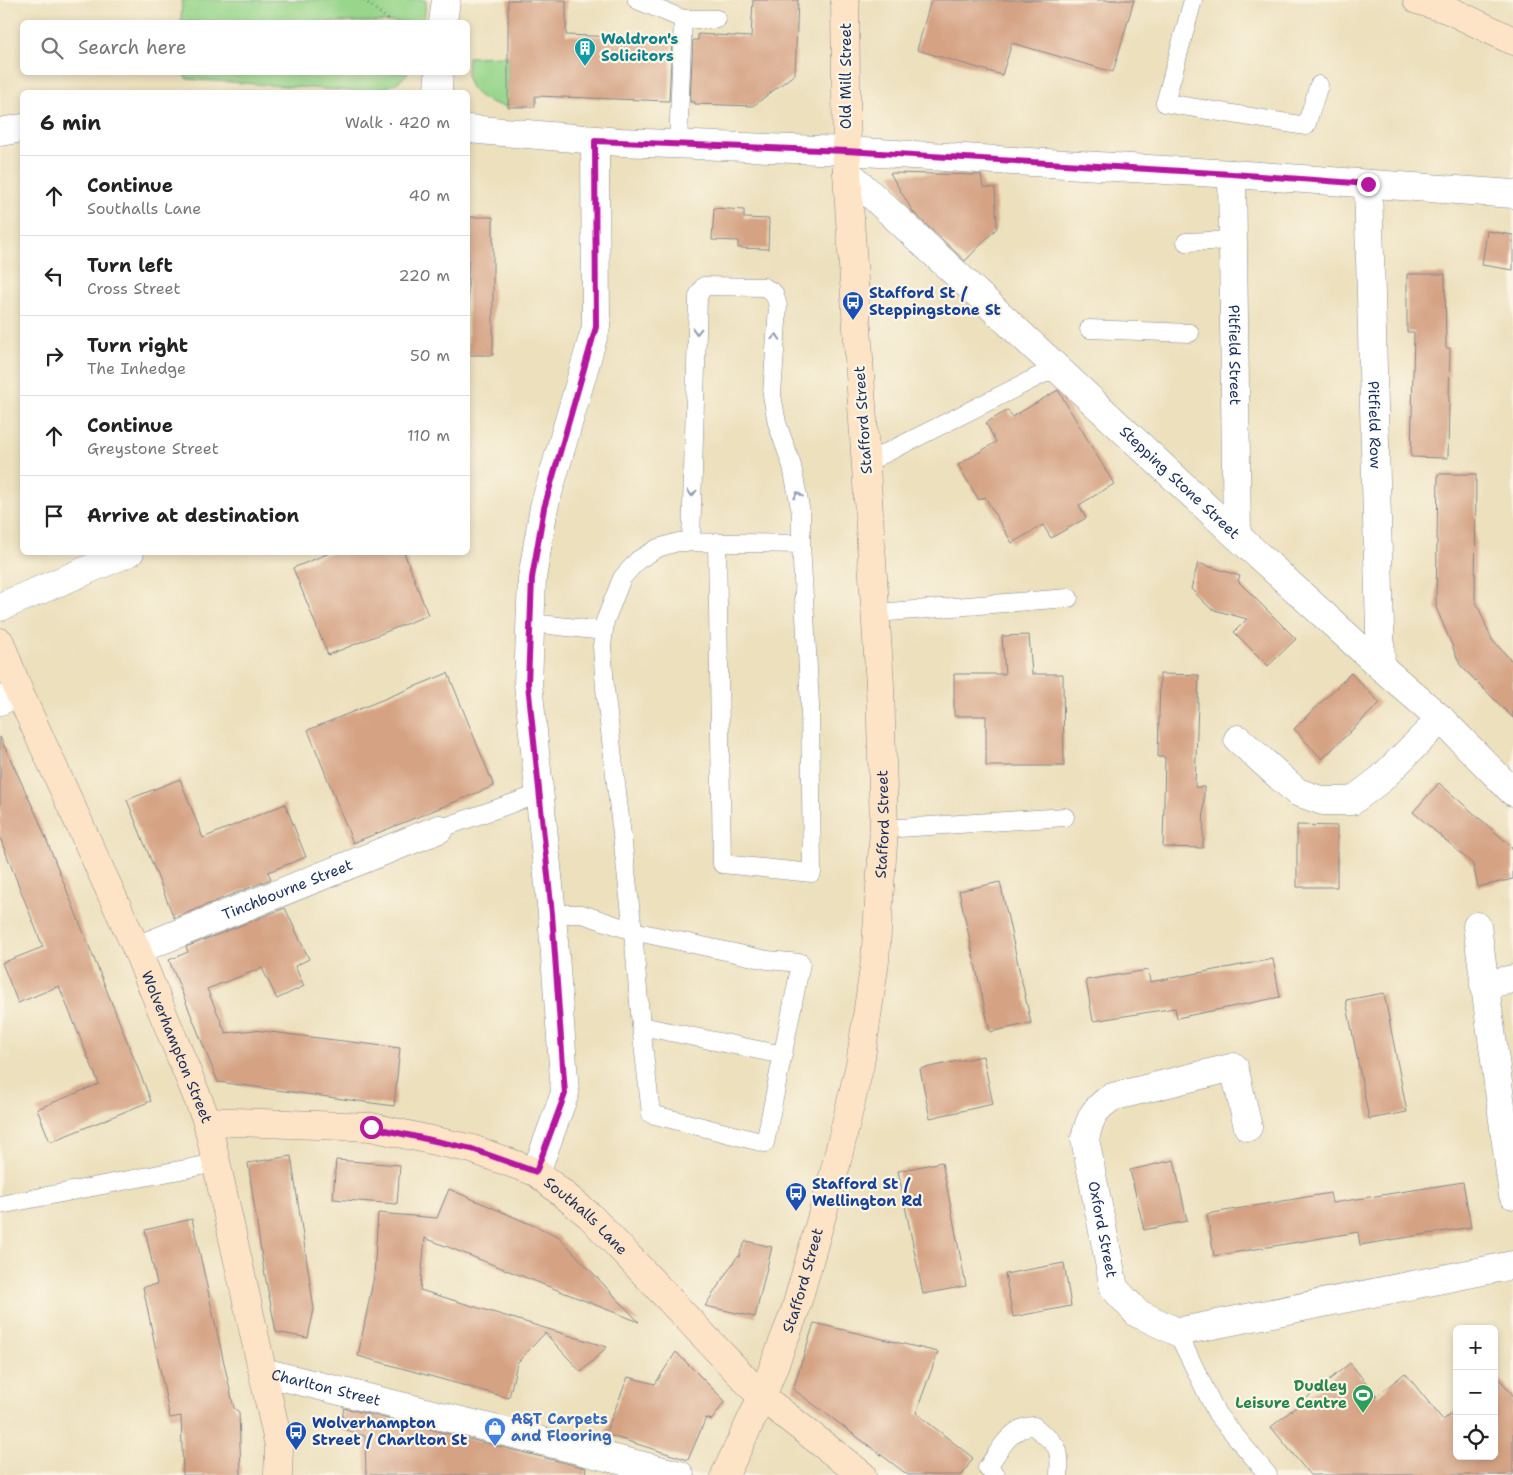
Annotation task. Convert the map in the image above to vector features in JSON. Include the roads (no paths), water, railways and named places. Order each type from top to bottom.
[{"type":"main road","name":"Old Mill Street","points":[[845,0],[847,162]]},
{"type":"main road","points":[[1417,0],[1513,27]]},
{"type":"main road","points":[[1449,10],[1513,41]]},
{"type":"main road","name":"Stafford Street","points":[[725,1475],[762,1397],[795,1311],[834,1173],[860,1064],[875,961],[884,829],[880,685],[847,162]]},
{"type":"main road","name":"Wolverhampton Street","points":[[0,642],[9,696],[137,950],[207,1121],[264,1372],[278,1446],[278,1475]]},
{"type":"main road","name":"Southalls Lane","points":[[207,1121],[371,1127],[472,1149],[536,1172],[590,1216],[762,1397],[862,1475]]},
{"type":"street","points":[[443,20],[446,0]]},
{"type":"street","points":[[438,90],[439,75]]},
{"type":"street","points":[[0,132],[20,128]]},
{"type":"street","points":[[470,129],[595,141],[678,144],[847,162],[1232,174],[1513,194]]},
{"type":"street","points":[[536,1172],[565,1094],[552,914],[528,684],[532,578],[544,508],[596,327],[595,141]]},
{"type":"street","name":"Stepping Stone Street","points":[[847,162],[1057,367],[1238,536],[1381,667],[1441,719],[1513,792]]},
{"type":"street","name":"Pitfield Street","points":[[1232,174],[1238,536]]},
{"type":"street","name":"Pitfield Row","points":[[1368,184],[1381,667]]},
{"type":"street","points":[[0,607],[123,555]]},
{"type":"street","points":[[1238,739],[1297,792],[1323,801],[1352,801],[1381,779],[1441,719]]},
{"type":"street","name":"Tinchbourne Street","points":[[137,950],[439,829]]},
{"type":"street","points":[[1476,926],[1513,1195]]},
{"type":"street","points":[[1484,985],[1513,979]]},
{"type":"street","name":"Oxford Street","points":[[1177,1332],[1137,1313],[1114,1288],[1085,1139],[1088,1122],[1098,1107],[1112,1097],[1234,1067],[1248,1127]]},
{"type":"street","points":[[1177,1332],[1513,1265]]},
{"type":"street","name":"Charlton Street","points":[[264,1372],[680,1475]]},
{"type":"lane","points":[[637,0],[683,19],[717,20]]},
{"type":"lane","points":[[1193,0],[1164,104],[1306,126],[1319,85]]},
{"type":"lane","points":[[678,144],[683,19]]},
{"type":"lane","points":[[1186,242],[1234,240]]},
{"type":"lane","points":[[691,542],[698,296],[704,286],[764,287],[774,293],[778,306],[772,395],[777,423],[792,466],[801,512],[810,705],[812,873],[722,864],[717,542]]},
{"type":"lane","points":[[1089,329],[1190,333]]},
{"type":"lane","points":[[866,462],[1057,367]]},
{"type":"lane","points":[[552,914],[582,914],[633,931],[766,960],[801,963],[765,1143],[651,1114],[640,1026],[633,931],[605,688],[602,646],[605,621],[622,578],[638,560],[658,548],[678,542],[801,544]]},
{"type":"lane","points":[[876,612],[1069,598]]},
{"type":"lane","points":[[531,623],[604,631]]},
{"type":"lane","points":[[439,829],[539,794]]},
{"type":"lane","points":[[884,829],[1065,817]]},
{"type":"lane","points":[[640,1026],[783,1055]]},
{"type":"lane","points":[[0,1205],[216,1163]]},
{"type":"lane","points":[[1177,1332],[1217,1414],[1268,1475]]},
{"type":"lane","points":[[996,1475],[987,1468],[1010,1436],[1026,1426],[1034,1426],[1058,1447],[1060,1458],[1059,1475]]},
{"type":"place","name":"Waldron's Solicitors","points":[[585,67]]},
{"type":"place","name":"Stafford St / Steppingstone St","points":[[853,321]]},
{"type":"place","name":"Stafford St / Wellington Rd","points":[[796,1212]]},
{"type":"place","name":"Dudley Leisure Centre","points":[[1363,1414]]},
{"type":"place","name":"A&T Carpets and Flooring","points":[[495,1447]]},
{"type":"place","name":"Wolverhampton Street / Charlton St","points":[[296,1451]]}]
